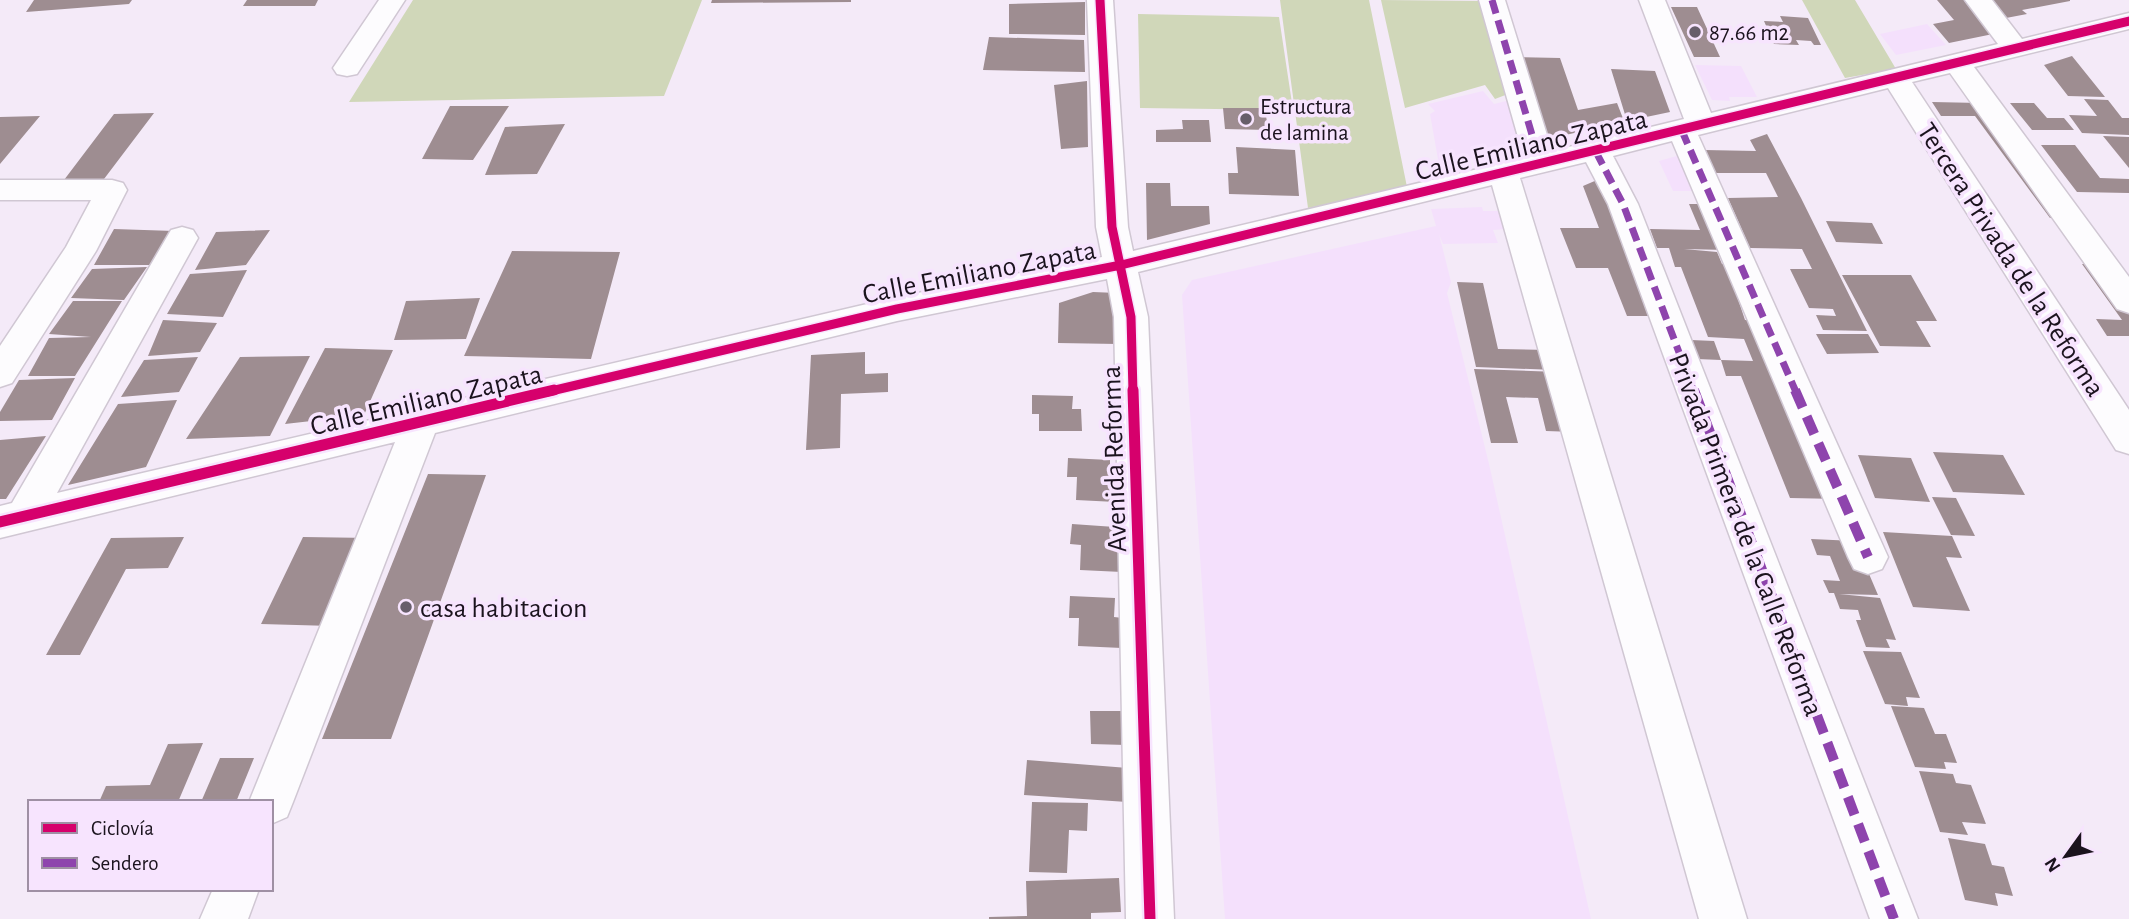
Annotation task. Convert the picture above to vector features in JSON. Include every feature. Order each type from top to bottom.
[{"type":"street","points":[[347,68],[392,0]]},
{"type":"street","name":"Avenida Reforma","points":[[1100,0],[1112,227],[1131,317],[1150,919]]},
{"type":"street","points":[[1492,0],[1541,165]]},
{"type":"street","points":[[1652,0],[1692,129],[1868,557]]},
{"type":"street","points":[[1978,0],[2016,49]]},
{"type":"street","name":"Calle Emiliano Zapata","points":[[12,519],[897,309],[1121,265],[1692,129],[2129,21]]},
{"type":"street","points":[[1957,63],[2129,301]]},
{"type":"street","name":"Tercera Privada de la Reforma","points":[[1895,78],[2129,440]]},
{"type":"street","name":"Privada Primera de la Calle Reforma","points":[[1596,152],[1623,204],[1894,919]]},
{"type":"street","points":[[1504,174],[1723,919]]},
{"type":"street","points":[[0,190],[111,190],[80,251],[0,374]]},
{"type":"street","points":[[12,519],[182,238]]},
{"type":"street","points":[[272,800],[420,424]]},
{"type":"street","points":[[224,919],[235,891]]},
{"type":"shaded area","points":[[1927,24],[1946,45],[1896,55],[1880,34]]},
{"type":"shaded area","points":[[1695,65],[1741,66],[1757,97],[1729,97],[1730,101],[1712,100]]},
{"type":"shaded area","points":[[1483,91],[1494,104],[1510,100],[1525,147],[1439,165],[1430,114],[1435,111],[1428,104]]},
{"type":"shaded area","points":[[1687,153],[1704,191],[1673,191],[1659,161]]},
{"type":"shaded area","points":[[1482,207],[1483,211],[1500,211],[1507,229],[1493,230],[1498,243],[1443,244],[1439,234],[1451,282],[1447,293],[1489,464],[1591,919],[1225,919],[1182,295],[1192,280],[1436,226],[1431,209]]},
{"type":"green space","points":[[413,0],[702,0],[664,96],[349,102]]},
{"type":"green space","points":[[1280,0],[1369,0],[1407,187],[1308,208]]},
{"type":"green space","points":[[1381,0],[1482,1],[1508,94],[1495,99],[1485,85],[1405,108]]},
{"type":"green space","points":[[1802,0],[1855,0],[1896,69],[1845,78]]},
{"type":"green space","points":[[1138,14],[1279,17],[1293,110],[1140,108]]},
{"type":"building","points":[[34,0],[132,0],[129,4],[26,12]]},
{"type":"building","points":[[247,0],[318,0],[315,6],[243,6]]},
{"type":"building","points":[[712,0],[851,0],[851,2],[711,3]]},
{"type":"building","points":[[1937,0],[1964,0],[1993,34],[1949,43],[1933,24],[1954,20]]},
{"type":"building","points":[[1990,0],[2070,1],[2022,10],[2027,14],[2006,18]]},
{"type":"building","points":[[1085,2],[1085,35],[1009,34],[1009,4]]},
{"type":"building","name":"87.66 m2","points":[[1671,7],[1697,7],[1720,57],[1694,57]]},
{"type":"building","points":[[1780,16],[1808,18],[1821,45],[1796,40],[1799,45],[1774,44],[1764,21],[1783,22]]},
{"type":"building","points":[[989,37],[1084,40],[1085,72],[983,70]]},
{"type":"building","points":[[2072,56],[2105,97],[2068,96],[2044,65]]},
{"type":"building","points":[[1518,57],[1560,58],[1578,110],[1617,103],[1624,121],[1545,140]]},
{"type":"building","points":[[1611,69],[1655,71],[1670,112],[1627,121]]},
{"type":"building","points":[[1087,81],[1088,147],[1061,149],[1054,85]]},
{"type":"building","points":[[2084,99],[2108,100],[2122,118],[2129,118],[2129,135],[2082,133],[2069,115],[2097,116]]},
{"type":"building","points":[[1932,102],[1980,103],[2066,217],[2050,218],[1975,116],[1941,116]]},
{"type":"building","points":[[2010,103],[2034,103],[2047,118],[2064,118],[2074,130],[2032,130]]},
{"type":"building","points":[[450,106],[509,106],[473,160],[422,159]]},
{"type":"building","name":"Estructura de lamina","points":[[1223,108],[1265,108],[1268,130],[1225,129]]},
{"type":"building","points":[[154,113],[104,179],[64,180],[114,114]]},
{"type":"building","points":[[40,116],[0,164],[0,117]]},
{"type":"building","points":[[1182,120],[1209,120],[1211,142],[1156,142],[1156,130],[1183,129]]},
{"type":"building","points":[[565,124],[537,174],[485,175],[505,127]]},
{"type":"building","points":[[1767,134],[1867,331],[1823,330],[1816,315],[1836,316],[1833,309],[1809,308],[1790,269],[1812,269],[1802,249],[1750,248],[1728,198],[1778,197],[1766,173],[1715,173],[1704,150],[1756,151],[1750,140]]},
{"type":"building","points":[[2103,136],[2129,137],[2129,168]]},
{"type":"building","points":[[2041,145],[2075,145],[2100,178],[2129,179],[2129,193],[2077,192]]},
{"type":"building","points":[[1236,147],[1295,150],[1299,196],[1229,194],[1228,173],[1238,173]]},
{"type":"building","points":[[1604,177],[1661,316],[1627,316],[1608,268],[1576,268],[1560,228],[1599,228],[1583,186]]},
{"type":"building","points":[[1146,183],[1170,183],[1171,206],[1209,206],[1210,224],[1147,240]]},
{"type":"building","points":[[1689,204],[1708,204],[1727,250],[1684,249],[1717,252],[1722,264],[1735,265],[1747,293],[1736,293],[1745,320],[1760,321],[1839,499],[1790,498],[1741,376],[1726,376],[1721,360],[1753,361],[1744,339],[1708,337],[1681,267],[1675,267],[1669,248],[1657,248],[1650,229],[1700,230]]},
{"type":"building","points":[[1826,221],[1872,223],[1883,244],[1836,242]]},
{"type":"building","points":[[114,229],[174,231],[155,265],[94,265]]},
{"type":"building","points":[[270,230],[246,265],[195,270],[216,232]]},
{"type":"building","points":[[512,251],[620,252],[591,359],[464,356]]},
{"type":"building","points":[[2082,264],[2098,264],[2129,307],[2129,336],[2107,336],[2096,319],[2122,320]]},
{"type":"building","points":[[147,267],[124,300],[71,298],[92,269]]},
{"type":"building","points":[[247,270],[223,317],[167,314],[190,274]]},
{"type":"building","points":[[1842,275],[1911,275],[1937,321],[1916,321],[1931,347],[1880,346]]},
{"type":"building","points":[[1457,282],[1483,283],[1498,349],[1550,350],[1555,370],[1476,367]]},
{"type":"building","points":[[1093,292],[1117,293],[1118,344],[1058,343],[1059,303]]},
{"type":"building","points":[[480,298],[466,339],[394,340],[406,301]]},
{"type":"building","points":[[73,301],[122,301],[75,376],[28,376],[49,338],[91,337],[49,334]]},
{"type":"building","points":[[163,320],[217,323],[200,352],[148,356]]},
{"type":"building","points":[[1816,334],[1868,334],[1879,353],[1827,354]]},
{"type":"building","points":[[1691,340],[1714,341],[1721,360],[1697,359]]},
{"type":"building","points":[[325,348],[393,350],[364,415],[285,424]]},
{"type":"building","points":[[865,352],[865,374],[888,373],[888,392],[841,394],[840,448],[806,450],[811,355]]},
{"type":"building","points":[[310,356],[270,436],[186,439],[240,357]]},
{"type":"building","points":[[198,357],[179,392],[121,397],[144,360]]},
{"type":"building","points":[[1474,369],[1558,372],[1575,432],[1546,431],[1538,398],[1506,397],[1518,443],[1491,443]]},
{"type":"building","points":[[75,378],[52,420],[0,421],[0,412],[19,380]]},
{"type":"building","points":[[1032,395],[1073,396],[1072,409],[1081,409],[1082,431],[1039,431],[1039,414],[1032,414]]},
{"type":"building","points":[[177,400],[146,467],[68,485],[118,404]]},
{"type":"building","points":[[46,436],[6,499],[0,499],[0,440]]},
{"type":"building","points":[[1933,452],[2003,455],[2025,495],[1953,492]]},
{"type":"building","points":[[1858,455],[1911,458],[1930,502],[1875,498]]},
{"type":"building","points":[[1068,458],[1110,460],[1110,477],[1117,477],[1116,502],[1076,500],[1077,477],[1067,477]]},
{"type":"building","name":"casa habitacion","points":[[428,474],[486,475],[391,739],[322,739]]},
{"type":"building","points":[[1932,497],[1956,498],[1975,536],[1951,535]]},
{"type":"building","points":[[1072,524],[1115,527],[1115,544],[1123,544],[1122,572],[1080,570],[1081,545],[1070,544]]},
{"type":"building","points":[[1883,532],[1952,536],[1962,558],[1946,557],[1970,611],[1913,607]]},
{"type":"building","points":[[184,537],[168,568],[126,569],[80,655],[46,655],[111,538]]},
{"type":"building","name":"casa habitacion","points":[[303,537],[371,538],[332,626],[261,624]]},
{"type":"building","points":[[1811,539],[1855,541],[1878,595],[1839,594],[1880,598],[1896,640],[1886,639],[1890,648],[1866,647],[1856,620],[1861,620],[1858,610],[1840,609],[1834,593],[1829,593],[1823,580],[1840,581],[1830,556],[1817,555]]},
{"type":"building","points":[[1070,596],[1115,598],[1114,617],[1123,618],[1122,648],[1078,646],[1079,618],[1069,618]]},
{"type":"building","points":[[1863,651],[1901,652],[1920,698],[1906,697],[1908,706],[1885,704]]},
{"type":"building","points":[[1891,706],[1924,708],[1935,734],[1946,734],[1957,763],[1944,762],[1946,769],[1915,767]]},
{"type":"building","points":[[1090,711],[1126,711],[1126,745],[1091,744]]},
{"type":"building","points":[[203,743],[179,800],[100,800],[106,786],[150,785],[168,744]]},
{"type":"building","points":[[220,758],[254,758],[237,800],[202,800]]},
{"type":"building","points":[[1027,760],[1128,768],[1127,802],[1024,795]]},
{"type":"building","points":[[1919,771],[1953,774],[1956,783],[1971,785],[1986,824],[1962,822],[1968,835],[1940,832]]},
{"type":"building","points":[[1032,802],[1088,803],[1087,831],[1069,830],[1067,873],[1029,872]]},
{"type":"building","points":[[1948,838],[1985,844],[1992,865],[2004,867],[2013,896],[1995,893],[1998,906],[1965,900]]},
{"type":"building","points":[[1119,878],[1121,912],[1091,913],[1091,919],[989,919],[1027,916],[1026,881]]},
{"type":"marked path","points":[[1492,0],[1541,165]]},
{"type":"marked path","points":[[1682,131],[1868,557]]},
{"type":"marked path","points":[[1596,152],[1623,204],[1894,919]]},
{"type":"cycle path","points":[[1100,0],[1112,227],[1131,317],[1150,919]]},
{"type":"cycle path","points":[[0,522],[897,309],[1121,265],[2129,21]]},
{"type":"place","name":"87.66 m2","points":[[1695,32]]},
{"type":"place","name":"Estructura de lamina","points":[[1246,119]]},
{"type":"place","name":"casa habitacion","points":[[406,607]]}]
